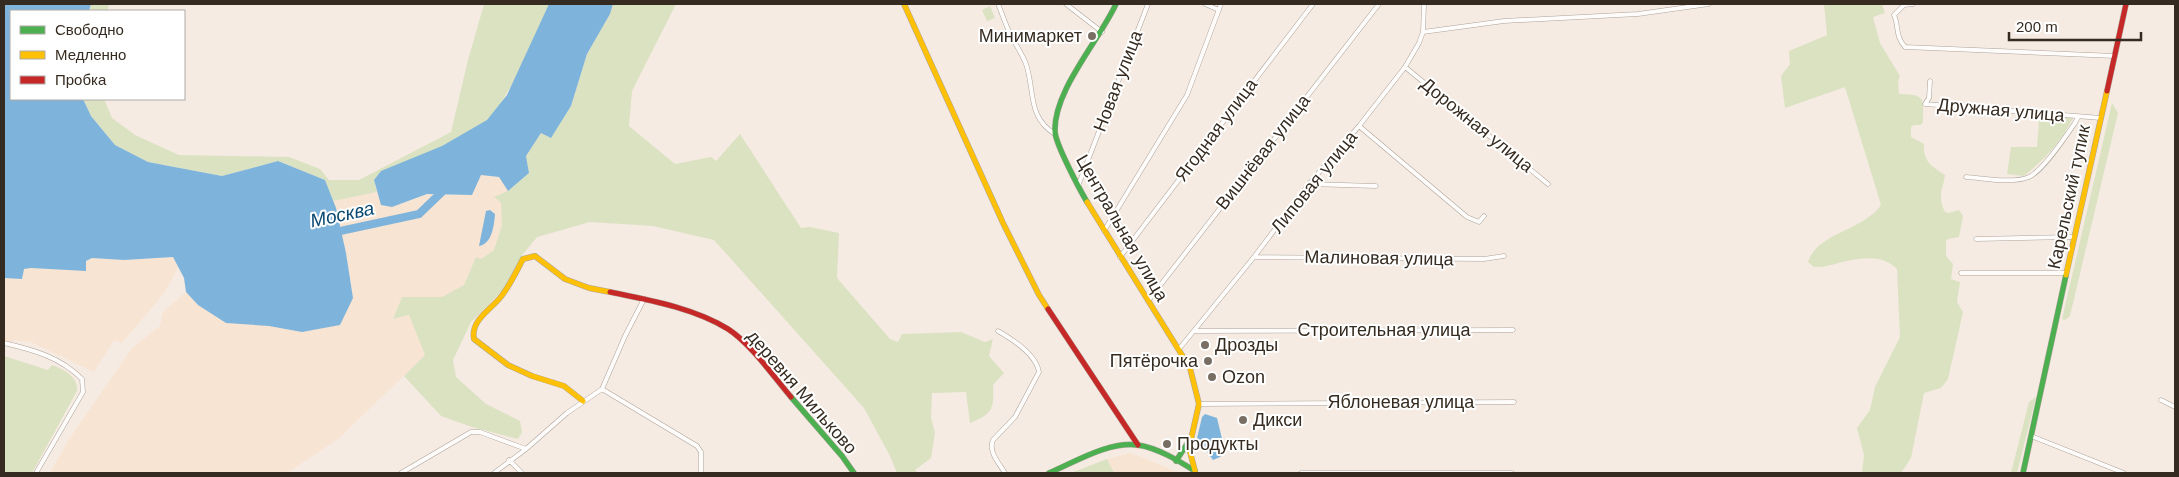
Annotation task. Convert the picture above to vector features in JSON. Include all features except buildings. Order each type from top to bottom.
[{"type":"street","points":[[904,4],[995,209],[1022,263],[1039,295],[1138,445]]},
{"type":"street","points":[[998,4],[1010,33],[1027,65],[1030,89],[1038,116],[1046,128],[1055,134]]},
{"type":"street","points":[[1066,4],[1102,32]]},
{"type":"street","points":[[1055,134],[1056,117],[1062,100],[1083,58],[1102,32],[1116,4]]},
{"type":"street","name":"Новая улица","points":[[1078,187],[1148,4]]},
{"type":"street","points":[[1205,4],[1219,10]]},
{"type":"street","points":[[1104,231],[1187,95],[1221,4]]},
{"type":"street","name":"Ягодная улица","points":[[1120,257],[1313,4]]},
{"type":"street","name":"Вишнёвая улица","points":[[1148,301],[1379,4]]},
{"type":"street","name":"Липовая улица","points":[[1179,349],[1254,257],[1309,184],[1359,126],[1405,67],[1423,32],[1424,4]]},
{"type":"street","points":[[1423,32],[1504,21],[1638,14],[1709,4]]},
{"type":"street","points":[[1913,4],[1904,5],[1894,14],[1897,34],[1905,47],[2114,56]]},
{"type":"street","name":"Карельский тупик","points":[[2023,473],[2126,4]]},
{"type":"street","name":"Дорожная улица","points":[[1405,67],[1548,184]]},
{"type":"street","name":"Дружная улица","points":[[1930,81],[1929,98],[1925,104],[2101,118]]},
{"type":"street","points":[[1966,177],[2019,179],[2029,177],[2054,152],[2078,117]]},
{"type":"street","points":[[1359,126],[1467,217],[1479,222],[1484,216]]},
{"type":"street","name":"Центральная улица","points":[[1055,134],[1078,187],[1190,368],[1199,404],[1190,438],[1190,448],[1196,472]]},
{"type":"street","points":[[1309,184],[1376,186]]},
{"type":"street","points":[[1976,239],[2074,237]]},
{"type":"street","name":"деревня Мильково","points":[[583,402],[564,386],[532,376],[508,365],[474,339],[473,334],[478,321],[504,295],[523,259],[535,256],[565,279],[589,288],[644,299],[702,316],[729,330],[753,353],[842,456],[854,473]]},
{"type":"street","name":"Малиновая улица","points":[[1254,257],[1484,259],[1504,256]]},
{"type":"street","points":[[1961,273],[2066,274]]},
{"type":"street","points":[[494,473],[567,413],[602,389],[625,336],[644,299]]},
{"type":"street","name":"Строительная улица","points":[[1195,331],[1513,330]]},
{"type":"street","points":[[998,331],[1038,365],[1038,372],[1015,417],[991,444],[993,455],[1005,473]]},
{"type":"street","points":[[4,343],[40,352],[56,359],[82,379],[83,392],[36,473]]},
{"type":"street","points":[[602,389],[697,446],[701,452],[700,473]]},
{"type":"street","points":[[2160,400],[2175,406]]},
{"type":"street","name":"Яблоневая улица","points":[[1199,404],[1514,402]]},
{"type":"street","points":[[401,473],[471,432],[480,432],[525,448]]},
{"type":"street","points":[[2031,436],[2124,473]]},
{"type":"street","points":[[1176,461],[1183,453],[1190,438]]},
{"type":"street","points":[[1049,473],[1120,446],[1138,445],[1176,461],[1196,472]]},
{"type":"street","points":[[509,460],[522,473]]},
{"type":"street","points":[[1301,473],[1512,472]]},
{"type":"shaded area","points":[[481,175],[499,177],[508,191],[501,203],[502,225],[494,250],[481,259],[476,257],[464,285],[442,297],[402,297],[393,319],[409,315],[425,355],[338,439],[287,473],[50,473],[68,441],[132,348],[160,326],[163,312],[186,292],[198,305],[269,326],[302,332],[353,298],[346,253],[333,201],[377,192],[382,205],[392,207],[427,194],[472,195]]},
{"type":"shaded area","points":[[173,257],[178,267],[165,292],[122,343],[114,340],[94,372],[31,342],[13,340],[11,343],[4,342],[4,278],[22,279],[23,269],[31,268],[86,270],[86,261],[92,258],[124,260]]},
{"type":"shaded area","points":[[1130,453],[1179,473],[1114,473],[1107,459]]},
{"type":"green space","points":[[91,4],[109,4],[108,10],[89,10]]},
{"type":"green space","points":[[484,4],[549,4],[539,30],[512,85],[486,121],[431,153],[374,180],[377,192],[333,201],[325,180],[278,161],[222,176],[148,162],[115,145],[91,116],[83,100],[104,100],[112,118],[135,135],[179,155],[289,157],[320,169],[329,180],[359,180],[451,132],[468,60]]},
{"type":"green space","points":[[613,4],[676,4],[632,91],[629,126],[675,164],[711,157],[716,161],[740,134],[801,228],[810,227],[839,233],[837,278],[890,339],[898,342],[902,334],[961,332],[985,342],[993,339],[989,356],[1004,373],[993,385],[991,410],[983,417],[970,423],[966,392],[932,393],[931,418],[935,433],[931,458],[915,470],[918,473],[897,473],[864,408],[714,240],[653,226],[590,222],[537,237],[523,254],[503,290],[471,322],[453,360],[456,377],[486,404],[520,421],[522,432],[518,439],[472,427],[441,416],[404,376],[425,355],[409,315],[393,319],[402,297],[442,297],[464,285],[476,257],[481,259],[494,250],[502,225],[501,203],[494,197],[508,191],[529,173],[526,156],[541,133],[551,137],[571,106],[587,54],[610,14]]},
{"type":"green space","points":[[1824,4],[1882,4],[1885,13],[1873,17],[1880,43],[1900,76],[1898,81],[1899,94],[1914,95],[1923,102],[1923,122],[1921,125],[1911,127],[1911,137],[1924,144],[1925,155],[1929,163],[1945,175],[1941,202],[1945,212],[1949,213],[1959,210],[1963,216],[1959,237],[1946,241],[1946,256],[1953,264],[1951,279],[1960,282],[1957,302],[1963,312],[1948,379],[1941,388],[1924,393],[1911,458],[1901,473],[1862,473],[1864,455],[1857,428],[1870,410],[1875,387],[1900,337],[1897,269],[1889,263],[1871,258],[1851,260],[1822,267],[1814,267],[1808,262],[1813,252],[1821,244],[1863,221],[1881,205],[1845,87],[1785,108],[1781,76],[1790,64],[1789,51],[1827,35]]},
{"type":"green space","points":[[990,6],[995,18],[987,21],[982,10]]},
{"type":"green space","points":[[2112,103],[2118,113],[2070,316],[2065,320],[2062,319]]},
{"type":"green space","points":[[2062,116],[2073,118],[2046,157],[2024,176],[2007,174],[2011,147],[2037,147],[2039,119],[2060,119]]},
{"type":"green space","points":[[4,356],[48,370],[52,365],[69,374],[77,386],[77,391],[32,473],[4,473]]},
{"type":"green space","points":[[2036,397],[2017,473],[2011,473],[2029,402]]},
{"type":"green space","points":[[1107,459],[1114,473],[1071,473]]},
{"type":"water","points":[[4,4],[91,4],[89,10],[10,10],[10,100],[83,100],[91,116],[115,145],[148,162],[222,176],[278,161],[325,180],[336,208],[353,298],[340,325],[302,332],[269,326],[226,323],[198,305],[186,292],[184,278],[173,257],[124,260],[92,258],[86,261],[86,271],[31,268],[24,269],[22,279],[4,278]]},
{"type":"water","points":[[549,4],[613,4],[610,14],[587,54],[571,106],[551,138],[541,133],[526,156],[529,173],[508,191],[499,177],[481,175],[472,195],[427,194],[392,207],[381,205],[374,180],[381,171],[442,146],[487,120],[507,95]]},
{"type":"water","points":[[490,210],[495,214],[492,234],[487,242],[479,246],[486,211]]},
{"type":"water","points":[[1205,414],[1217,418],[1225,451],[1220,457],[1213,460],[1197,438],[1202,417]]},
{"type":"waterway","name":"Москва","points":[[331,233],[419,214],[445,189]]},
{"type":"traffic: fast","points":[[1087,202],[1059,147],[1055,132],[1056,116],[1061,100],[1078,66],[1116,4]]},
{"type":"traffic: fast","points":[[2023,473],[2066,275]]},
{"type":"traffic: fast","points":[[791,397],[842,456],[854,473]]},
{"type":"traffic: fast","points":[[1176,461],[1189,441]]},
{"type":"traffic: fast","points":[[1049,473],[1092,453],[1127,445],[1138,445],[1161,452],[1195,471]]},
{"type":"traffic: slow","points":[[904,4],[1003,223],[1048,309]]},
{"type":"traffic: slow","points":[[2066,275],[2107,91]]},
{"type":"traffic: slow","points":[[1087,202],[1190,368],[1199,404],[1189,448],[1195,471]]},
{"type":"traffic: slow","points":[[583,401],[564,386],[532,376],[508,365],[474,339],[474,332],[479,320],[506,290],[523,259],[535,256],[565,279],[589,288],[610,292]]},
{"type":"traffic: jam","points":[[2107,91],[2126,4]]},
{"type":"traffic: jam","points":[[610,292],[686,310],[701,315],[728,329],[753,351],[791,397]]},
{"type":"traffic: jam","points":[[1048,309],[1138,445]]},
{"type":"place","name":"Минимаркет","points":[[1092,36]]},
{"type":"place","name":"Дрозды","points":[[1205,345]]},
{"type":"place","name":"Пятёрочка","points":[[1208,361]]},
{"type":"place","name":"Ozon","points":[[1212,377]]},
{"type":"place","name":"Дикси","points":[[1243,420]]},
{"type":"place","name":"Продукты","points":[[1167,444]]}]
